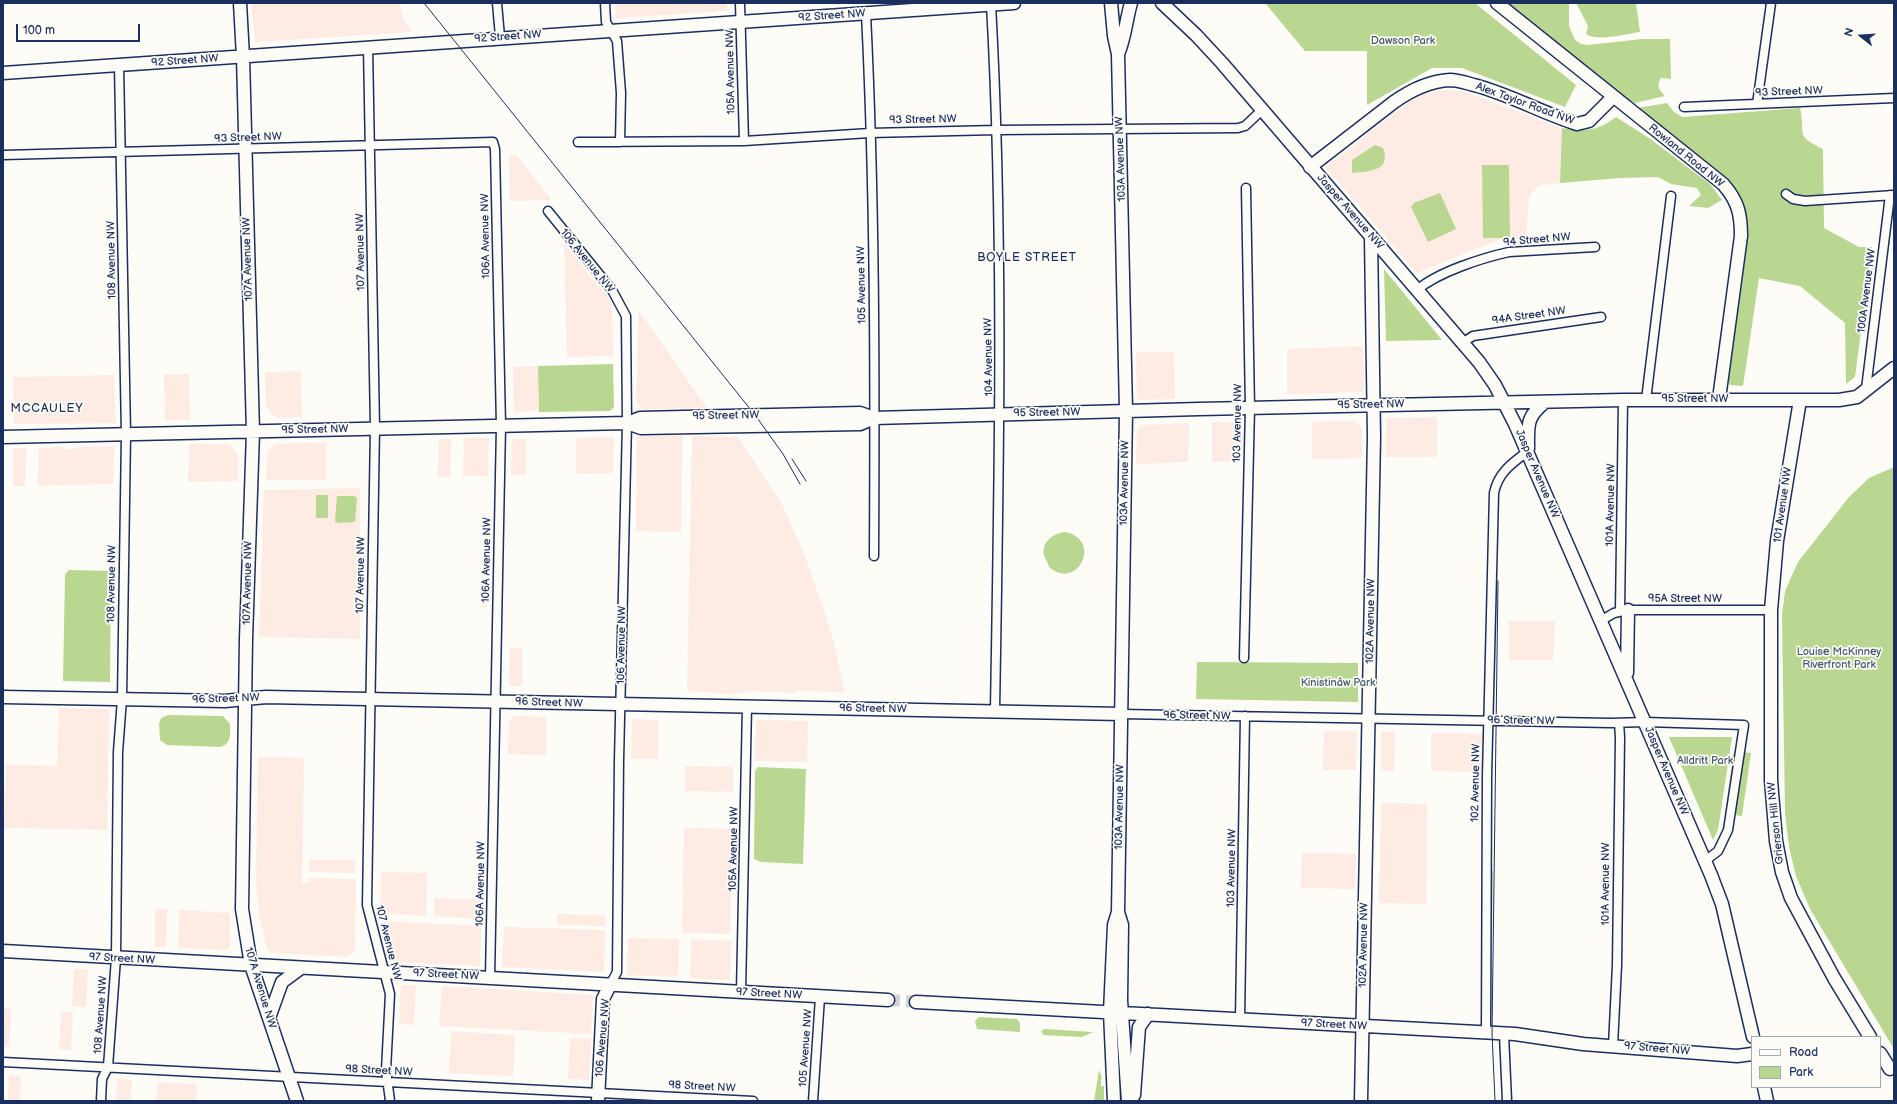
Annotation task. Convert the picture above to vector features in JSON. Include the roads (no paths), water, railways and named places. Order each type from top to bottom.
[{"type":"main road","name":"107A Avenue NW","points":[[240,3],[243,57],[252,432],[245,698],[242,909],[251,965],[297,1101]]},
{"type":"main road","name":"92 Street NW","points":[[3,73],[243,57],[500,37],[866,14],[1014,3]]},
{"type":"main road","name":"103A Avenue NW","points":[[1111,3],[1114,36],[1118,54],[1126,411],[1118,912],[1114,925],[1116,1012],[1114,1101]]},
{"type":"main road","points":[[1125,3],[1127,17]]},
{"type":"main road","name":"103A Avenue NW","points":[[1118,54],[1124,42],[1127,17],[1131,3]]},
{"type":"main road","name":"Jasper Avenue NW","points":[[1162,3],[1196,35],[1262,110],[1486,372],[1515,424],[1575,563],[1602,620],[1705,860],[1722,904],[1753,1036]]},
{"type":"main road","name":"Rowland Road NW","points":[[1497,3],[1723,184],[1736,201],[1741,217],[1741,236],[1719,399]]},
{"type":"main road","name":"Alex Taylor Road NW","points":[[1310,167],[1406,93],[1425,85],[1452,80],[1467,83],[1499,93],[1577,124],[1589,121],[1613,97]]},
{"type":"main road","name":"102A Avenue NW","points":[[1360,1101],[1375,405],[1371,238]]},
{"type":"main road","name":"95 Street NW","points":[[3,437],[375,428],[627,424],[641,428],[860,424],[874,418],[1000,414],[1503,402],[1850,399],[1857,397],[1894,368]]},
{"type":"main road","name":"101 Avenue NW","points":[[1771,610],[1777,541],[1800,400]]},
{"type":"main road","points":[[1527,452],[1528,425],[1530,417],[1534,411],[1545,402]]},
{"type":"main road","name":"Grierson Hill NW","points":[[1771,610],[1771,780],[1776,841],[1782,872],[1791,898],[1807,929],[1869,1036]]},
{"type":"main road","points":[[1624,611],[1628,682]]},
{"type":"main road","name":"96 Street NW","points":[[3,697],[225,701],[260,697],[495,701],[621,705],[995,710],[1121,714]]},
{"type":"main road","name":"97 Street NW","points":[[3,952],[888,1000]]},
{"type":"main road","points":[[269,1018],[282,982],[301,968]]},
{"type":"main road","name":"106 Avenue NW","points":[[598,1097],[603,999],[610,985]]},
{"type":"main road","name":"97 Street NW","points":[[916,1002],[1486,1032],[1613,1046],[1737,1056],[1751,1054]]},
{"type":"main road","name":"103A Avenue NW","points":[[1116,1012],[1129,1101]]},
{"type":"main road","points":[[1129,1101],[1134,1095],[1139,1027],[1148,1014]]},
{"type":"main road","points":[[1881,1055],[1890,1069]]},
{"type":"main road","points":[[1764,1088],[1767,1101]]},
{"type":"street","points":[[497,3],[500,37]]},
{"type":"street","points":[[605,3],[606,22],[617,41],[620,79],[620,142]]},
{"type":"street","name":"105A Avenue NW","points":[[740,3],[744,141]]},
{"type":"street","points":[[1757,104],[1771,3]]},
{"type":"street","name":"104 Avenue NW","points":[[991,4],[996,130],[1000,414],[995,710]]},
{"type":"street","name":"105 Avenue NW","points":[[866,14],[871,199],[874,556]]},
{"type":"street","name":"107 Avenue NW","points":[[368,47],[375,428],[367,905],[390,994],[386,1070],[390,1101]]},
{"type":"street","name":"108 Avenue NW","points":[[101,1101],[102,1079],[108,1067],[116,958],[118,752],[122,699],[126,434],[119,65]]},
{"type":"street","name":"93 Street NW","points":[[1684,107],[1894,98]]},
{"type":"street","name":"93 Street NW","points":[[578,142],[744,141],[870,133],[996,130],[1238,128],[1245,126],[1262,110]]},
{"type":"street","name":"93 Street NW","points":[[3,155],[493,142]]},
{"type":"street","name":"106A Avenue NW","points":[[490,978],[501,426],[495,149],[493,142]]},
{"type":"street","name":"103 Avenue NW","points":[[1244,658],[1250,408],[1246,188]]},
{"type":"street","points":[[1786,194],[1793,199],[1805,201],[1892,195]]},
{"type":"street","name":"100A Avenue NW","points":[[1866,390],[1892,195]]},
{"type":"street","points":[[1646,400],[1671,196]]},
{"type":"street","name":"106 Avenue NW","points":[[548,211],[612,290],[626,316],[627,424],[617,972],[610,985]]},
{"type":"street","name":"94 Street NW","points":[[1417,290],[1433,278],[1502,253],[1595,247]]},
{"type":"street","name":"94A Street NW","points":[[1462,343],[1473,336],[1601,317]]},
{"type":"street","name":"101A Avenue NW","points":[[1624,400],[1624,611]]},
{"type":"street","name":"102 Avenue NW","points":[[1486,1032],[1487,776],[1494,493],[1496,484],[1502,473],[1527,452]]},
{"type":"street","name":"95A Street NW","points":[[1602,620],[1624,611],[1771,610]]},
{"type":"street","name":"105A Avenue NW","points":[[741,992],[747,706]]},
{"type":"street","name":"96 Street NW","points":[[1121,714],[1619,723],[1645,722],[1744,725],[1728,830],[1718,851],[1705,860]]},
{"type":"street","name":"103 Avenue NW","points":[[1240,1019],[1245,716]]},
{"type":"street","name":"101A Avenue NW","points":[[1613,1046],[1617,965],[1619,723]]},
{"type":"street","name":"105 Avenue NW","points":[[813,1101],[820,997]]},
{"type":"street","points":[[1504,1034],[1507,1101]]},
{"type":"street","name":"98 Street NW","points":[[3,1062],[388,1082],[598,1097],[753,1101]]},
{"type":"tunnel","points":[[888,1000],[916,1002]]},
{"type":"tram line","points":[[424,3],[755,415],[783,454],[800,484]]},
{"type":"tram line","points":[[792,459],[806,481]]},
{"type":"tram line","points":[[1495,1101],[1492,1033],[1498,581]]},
{"type":"district","name":"BOYLE STREET","points":[[1027,258]]},
{"type":"district","name":"MCCAULEY","points":[[47,409]]},
{"type":"park label","name":"Dawson Park","points":[[1403,41]]},
{"type":"park label","name":"Louise McKinney Riverfront Park","points":[[1839,658]]},
{"type":"park label","name":"Kinistinâw Park","points":[[1338,683]]},
{"type":"park label","name":"Alldritt Park","points":[[1705,761]]}]
